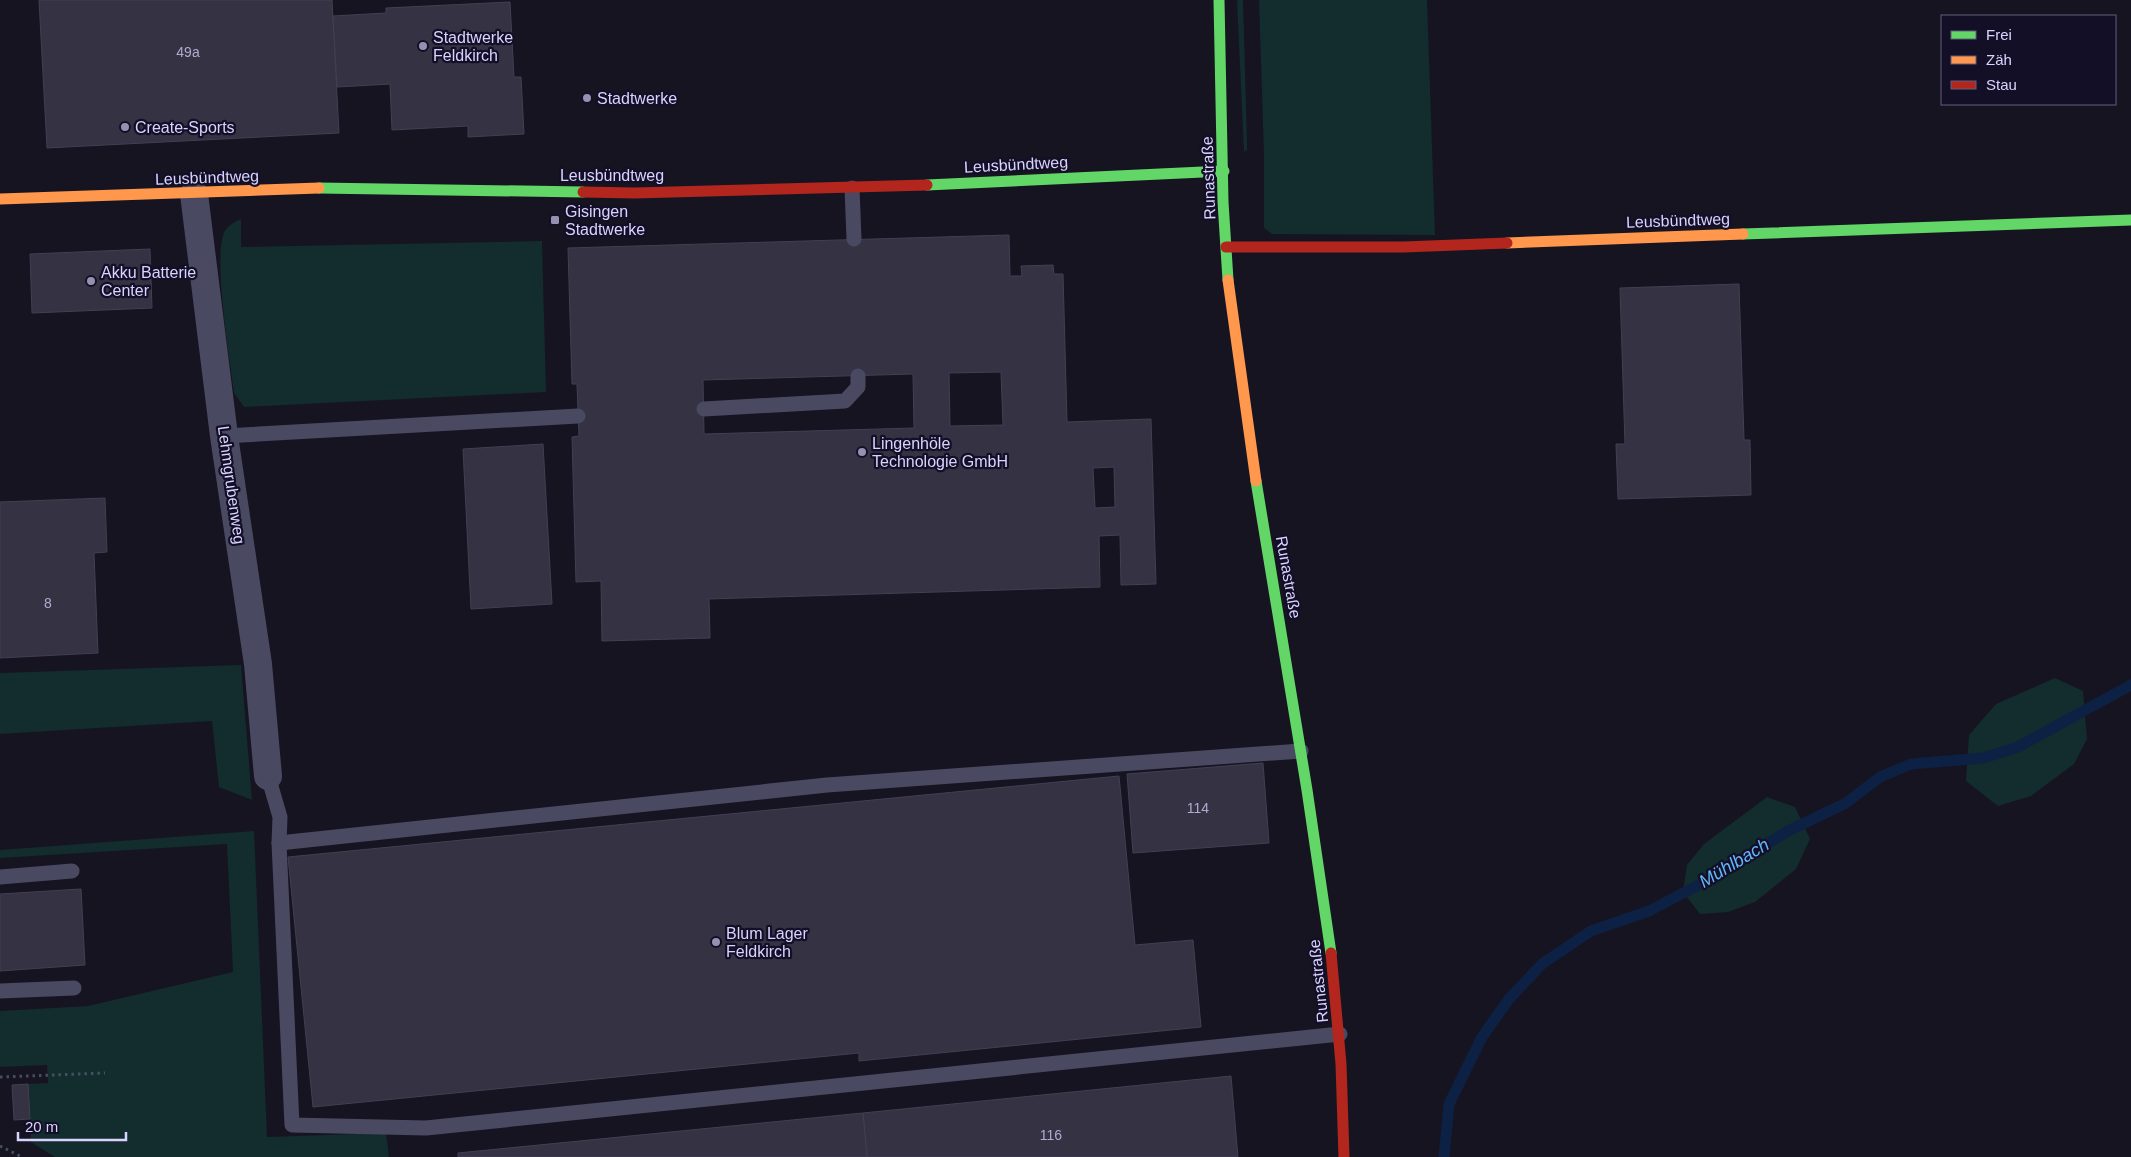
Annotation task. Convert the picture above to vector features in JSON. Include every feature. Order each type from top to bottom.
[{"type":"street","name":"Runastraße","points":[[1219,0],[1226,247],[1232,320],[1327,916],[1345,1098],[1344,1157]]},
{"type":"street","name":"Leusbündtweg","points":[[0,200],[334,188],[635,193],[852,188],[1224,171]]},
{"type":"street","name":"Lehmgrubenweg","points":[[194,194],[224,436],[258,664],[268,776]]},
{"type":"street","name":"Leusbündtweg","points":[[1226,247],[1404,246],[2131,220]]},
{"type":"lane","points":[[852,188],[854,239]]},
{"type":"lane","points":[[704,409],[844,401],[858,386],[858,376]]},
{"type":"lane","points":[[224,436],[578,416]]},
{"type":"lane","points":[[279,843],[827,785],[1301,751]]},
{"type":"lane","points":[[268,776],[280,817],[279,843],[292,1125],[426,1128],[1340,1034]]},
{"type":"lane","points":[[0,877],[72,872]]},
{"type":"lane","points":[[0,991],[74,988]]},
{"type":"path","points":[[0,1077],[105,1073]]},
{"type":"path","points":[[0,1146],[22,1157]]},
{"type":"green space","points":[[1237,0],[1243,0],[1247,143],[1247,150],[1244,152]]},
{"type":"green space","points":[[1259,0],[1427,0],[1435,235],[1272,234],[1264,228],[1264,155]]},
{"type":"green space","points":[[241,219],[241,247],[542,241],[546,392],[244,407],[234,393],[223,311],[220,265],[224,233],[231,224]]},
{"type":"green space","points":[[241,665],[252,800],[219,787],[212,721],[0,734],[0,673]]},
{"type":"green space","points":[[2055,678],[2083,691],[2087,739],[2074,764],[2031,796],[1998,806],[1966,781],[1969,735],[1996,704]]},
{"type":"green space","points":[[1767,797],[1795,807],[1810,839],[1796,869],[1755,902],[1728,912],[1700,914],[1683,892],[1687,865],[1704,844]]},
{"type":"green space","points":[[254,831],[267,1137],[386,1133],[389,1157],[55,1157],[31,1142],[28,1084],[48,1083],[47,1065],[0,1067],[0,1011],[88,1006],[233,972],[227,844],[0,858],[0,850]]},
{"type":"building","points":[[39,0],[332,0],[339,133],[47,148]]},
{"type":"building","name":"Stadtwerke Feldkirch","points":[[510,2],[514,77],[521,77],[524,134],[468,137],[468,126],[392,130],[390,84],[337,87],[333,16],[386,13],[386,8]]},
{"type":"building","name":"Lingenhöle Technologie GmbH","points":[[1009,235],[1010,276],[1022,276],[1021,266],[1053,265],[1054,274],[1063,274],[1067,422],[1151,419],[1156,584],[1121,585],[1120,535],[1099,536],[1100,587],[709,599],[710,638],[602,641],[601,581],[576,582],[572,437],[579,436],[577,384],[572,384],[568,248]],"holes":[[[1001,372],[1003,425],[950,426],[949,373]],[[913,374],[914,428],[704,434],[703,380]],[[1114,467],[1115,507],[1095,508],[1093,468]]]},
{"type":"building","name":"Akku Batterie Center","points":[[150,249],[152,308],[32,313],[30,254]]},
{"type":"building","points":[[1739,284],[1744,440],[1750,440],[1751,495],[1618,499],[1616,444],[1625,444],[1620,288]]},
{"type":"building","points":[[543,444],[552,604],[471,609],[463,449]]},
{"type":"building","points":[[105,498],[107,552],[94,553],[98,653],[0,658],[0,502]]},
{"type":"building","points":[[1263,763],[1269,843],[1133,853],[1127,774]]},
{"type":"building","name":"Blum Lager Feldkirch","points":[[1119,776],[1135,945],[1193,940],[1201,1027],[859,1061],[859,1053],[313,1107],[288,857]]},
{"type":"building","points":[[81,889],[85,965],[0,971],[0,894]]},
{"type":"building","points":[[1231,1076],[1238,1157],[867,1157],[863,1113]]},
{"type":"building","points":[[28,1084],[30,1119],[14,1120],[12,1085]]},
{"type":"building","points":[[863,1113],[867,1157],[458,1157],[458,1153]]},
{"type":"waterway","name":"Mühlbach","points":[[1444,1157],[1449,1104],[1482,1037],[1509,999],[1542,964],[1591,931],[1649,911],[1708,880],[1788,831],[1846,803],[1880,777],[1911,764],[1983,758],[2018,747],[2131,685]]},
{"type":"traffic: fast","points":[[1219,0],[1223,202],[1228,280]]},
{"type":"traffic: fast","points":[[927,185],[1224,171]]},
{"type":"traffic: fast","points":[[319,188],[583,192]]},
{"type":"traffic: fast","points":[[1743,234],[2131,220]]},
{"type":"traffic: fast","points":[[1256,481],[1307,790],[1331,953]]},
{"type":"traffic: slow","points":[[0,199],[319,188]]},
{"type":"traffic: slow","points":[[1507,243],[1743,234]]},
{"type":"traffic: slow","points":[[1228,280],[1256,481]]},
{"type":"traffic: jam","points":[[583,192],[635,193],[927,185]]},
{"type":"traffic: jam","points":[[1226,247],[1404,247],[1507,243]]},
{"type":"traffic: jam","points":[[1331,953],[1341,1064],[1344,1157]]},
{"type":"place","name":"Stadtwerke Feldkirch","points":[[423,46]]},
{"type":"place","name":"Stadtwerke","points":[[587,98]]},
{"type":"place","name":"Create-Sports","points":[[125,127]]},
{"type":"place","name":"Gisingen Stadtwerke","points":[[555,220]]},
{"type":"place","name":"Akku Batterie Center","points":[[91,281]]},
{"type":"place","name":"Lingenhöle Technologie GmbH","points":[[862,452]]},
{"type":"place","name":"Blum Lager Feldkirch","points":[[716,942]]}]
